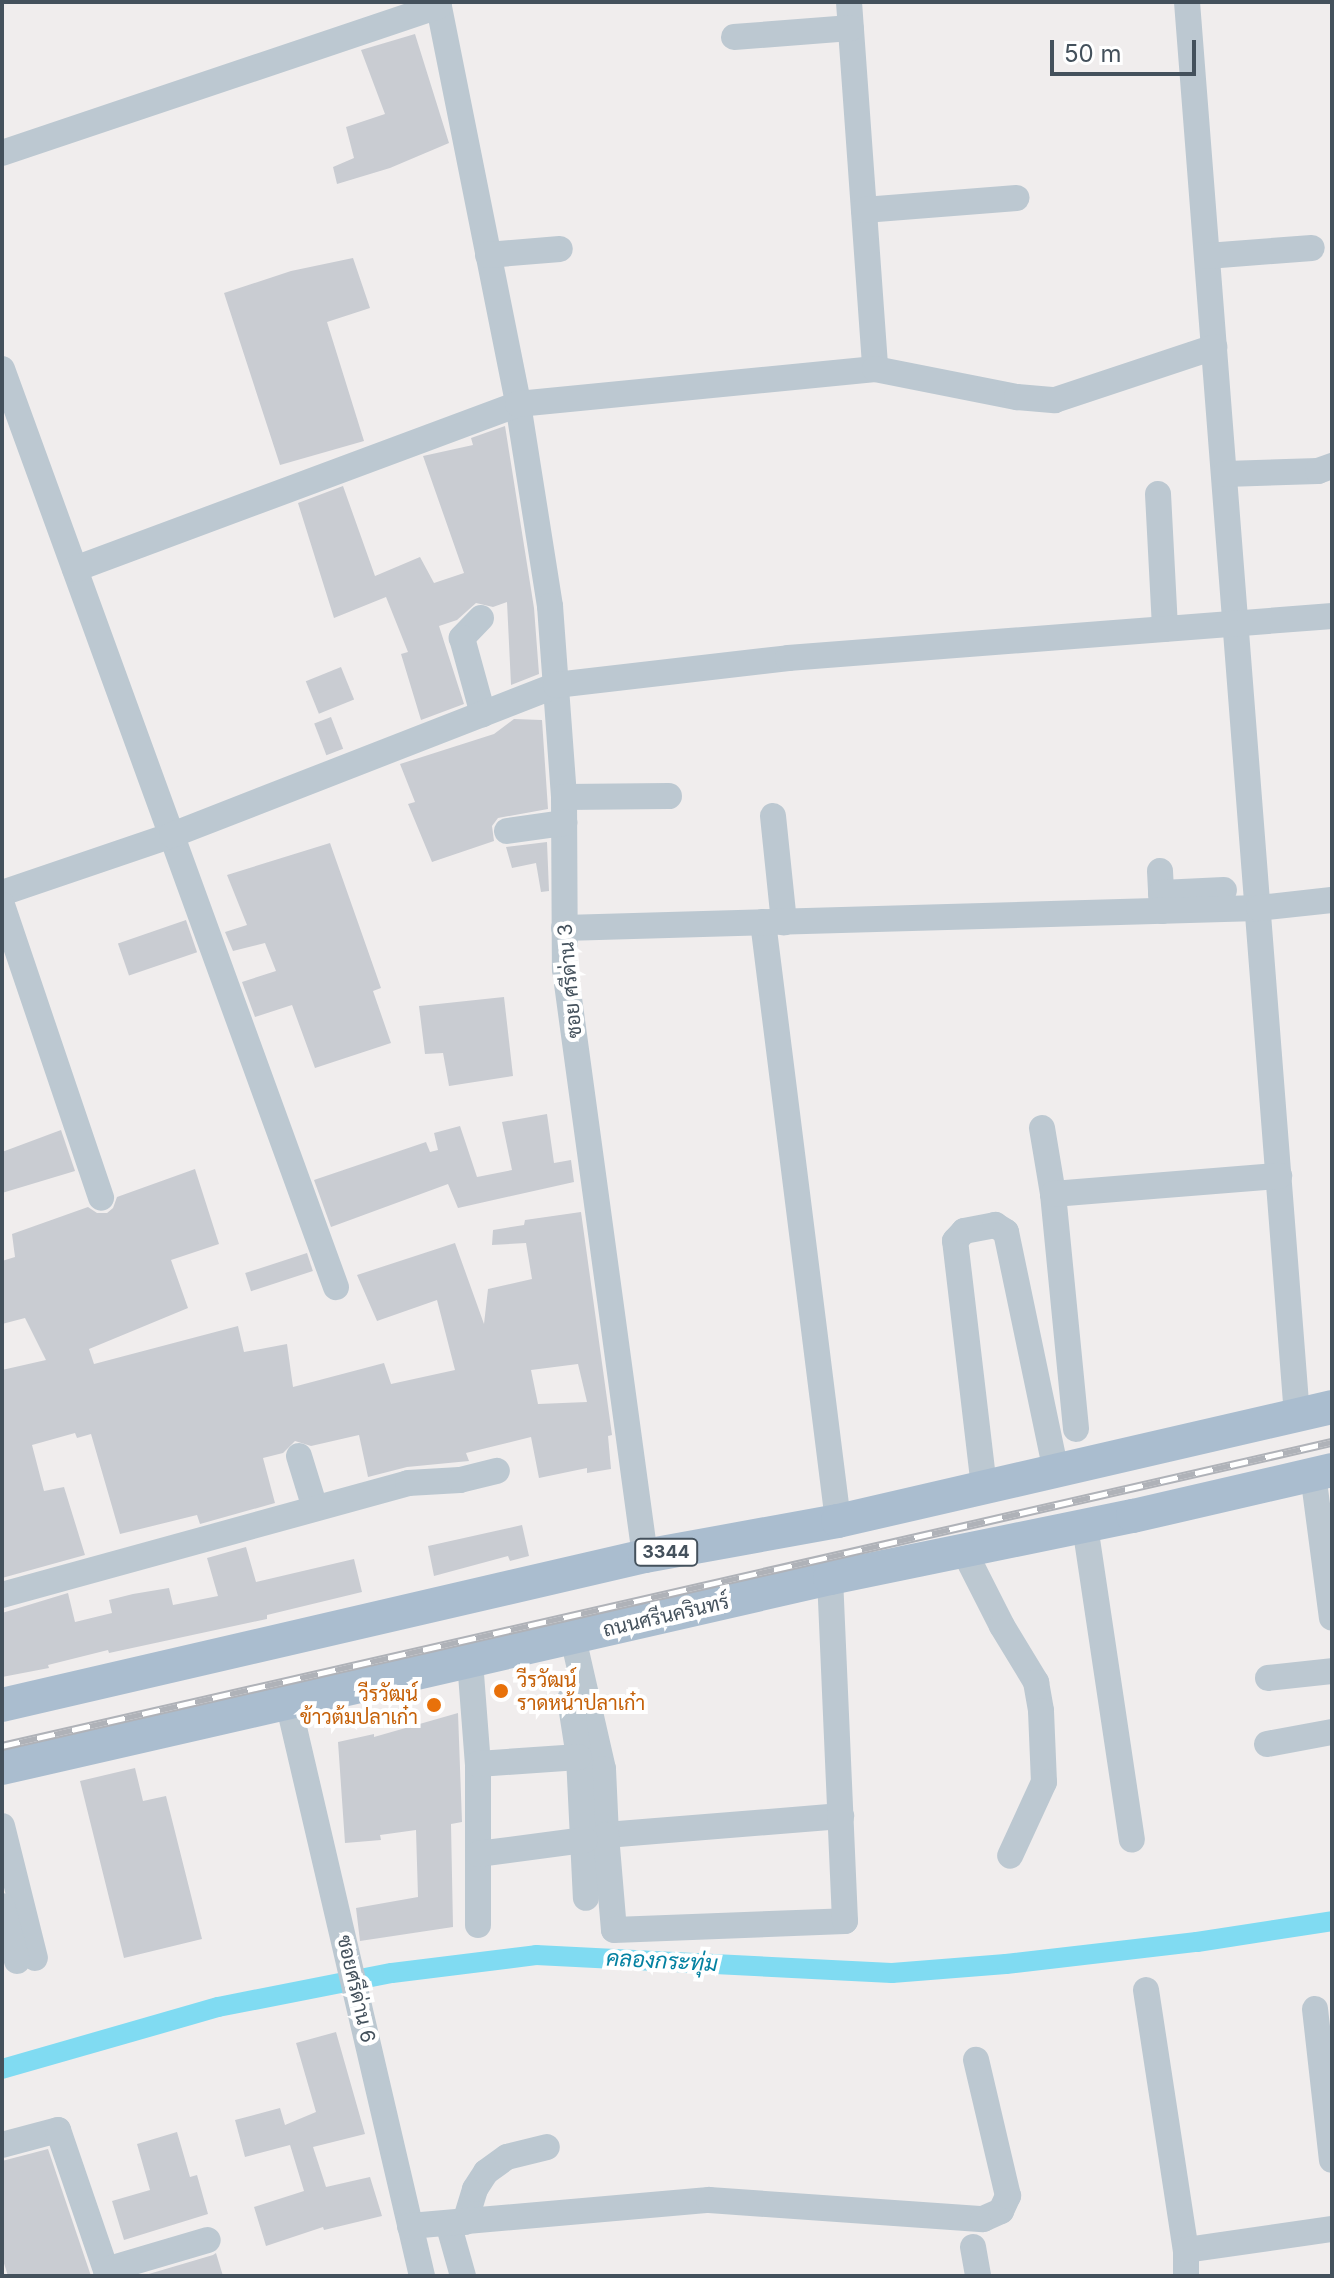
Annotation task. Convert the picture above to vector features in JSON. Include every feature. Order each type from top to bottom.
[{"type":"main road","name":"3344","points":[[2,1705],[645,1556],[838,1521],[1332,1407]]},
{"type":"main road","name":"ถนนศรีนครินทร์","points":[[2,1768],[838,1577],[1085,1526],[1322,1472]]},
{"type":"main road","points":[[838,1521],[838,1577]]},
{"type":"street","points":[[849,2],[875,369]]},
{"type":"street","points":[[1187,2],[1297,1416]]},
{"type":"street","points":[[2,153],[438,4]]},
{"type":"street","name":"ซอย ศรีด่าน 3","points":[[438,4],[518,404],[550,606],[564,810],[565,969],[645,1556]]},
{"type":"street","points":[[734,37],[851,28]]},
{"type":"street","points":[[864,210],[1017,198]]},
{"type":"street","points":[[1207,256],[1312,248]]},
{"type":"street","points":[[488,255],[560,249]]},
{"type":"street","points":[[75,569],[518,404],[875,369],[1017,397],[1055,400],[1214,347]]},
{"type":"street","points":[[2,369],[336,1287]]},
{"type":"street","points":[[1225,474],[1318,471],[1332,466]]},
{"type":"street","points":[[1158,494],[1165,629]]},
{"type":"street","points":[[2,893],[172,835],[556,685],[788,658],[1332,616]]},
{"type":"street","points":[[481,618],[462,638],[483,714]]},
{"type":"street","points":[[507,831],[564,810],[669,796]]},
{"type":"street","points":[[773,816],[774,922],[838,1521]]},
{"type":"street","points":[[564,928],[774,922],[1161,892],[1224,890]]},
{"type":"street","points":[[1161,892],[1259,908],[1332,900]]},
{"type":"street","points":[[2,905],[101,1198]]},
{"type":"street","points":[[1042,1128],[1053,1194],[1076,1429]]},
{"type":"street","points":[[1053,1194],[1279,1176]]},
{"type":"street","points":[[984,1487],[955,1241],[964,1231],[995,1225],[1006,1232],[1056,1471]]},
{"type":"street","points":[[299,1456],[315,1508]]},
{"type":"street","points":[[2,1595],[408,1483],[460,1480],[497,1471]]},
{"type":"street","points":[[1322,1472],[1332,1618]]},
{"type":"street","points":[[1085,1526],[1132,1840]]},
{"type":"street","points":[[964,1551],[1002,1626],[1036,1682],[1041,1711],[1044,1782],[1010,1856]]},
{"type":"street","points":[[565,1640],[579,1757],[614,1930],[845,1921],[838,1577]]},
{"type":"street","points":[[565,1640],[603,1769],[586,1898]]},
{"type":"street","points":[[470,1661],[478,1764],[478,1925]]},
{"type":"street","points":[[1268,1678],[1332,1671]]},
{"type":"street","name":"ซอยศรีด่าน 6","points":[[288,1702],[422,2276]]},
{"type":"street","points":[[1267,1744],[1332,1732]]},
{"type":"street","points":[[478,1764],[579,1757]]},
{"type":"street","points":[[478,1854],[596,1838],[841,1816]]},
{"type":"street","points":[[2,1826],[26,1959],[2,1906]]},
{"type":"street","points":[[1146,1990],[1186,2250],[1186,2276]]},
{"type":"street","points":[[1315,2009],[1329,2111],[1332,2160]]},
{"type":"street","points":[[410,2226],[709,2200],[983,2219],[1001,2211],[1008,2196],[976,2060]]},
{"type":"street","points":[[2,2145],[58,2130],[107,2273],[208,2240]]},
{"type":"street","points":[[463,2276],[457,2222],[486,2172],[507,2157],[547,2147]]},
{"type":"street","points":[[1186,2250],[1332,2229]]},
{"type":"street","points":[[973,2247],[978,2276]]},
{"type":"building","points":[[415,34],[449,143],[390,168],[337,184],[333,167],[354,158],[346,127],[385,114],[361,50]]},
{"type":"building","points":[[353,258],[370,308],[327,322],[364,441],[280,465],[224,293],[291,271]]},
{"type":"building","points":[[505,426],[534,608],[539,674],[511,685],[507,602],[493,607],[476,603],[457,620],[439,626],[464,704],[421,720],[401,654],[408,652],[386,597],[334,618],[298,503],[343,486],[375,576],[420,557],[434,583],[464,573],[423,456],[473,445],[471,438]]},
{"type":"building","points":[[341,667],[354,699],[319,714],[306,681]]},
{"type":"building","points":[[331,717],[343,749],[326,755],[314,723]]},
{"type":"building","points":[[514,719],[542,720],[548,809],[498,818],[492,826],[494,841],[432,862],[408,804],[415,802],[400,764],[494,734]]},
{"type":"building","points":[[547,842],[549,891],[541,892],[536,863],[512,868],[506,847]]},
{"type":"building","points":[[330,843],[381,988],[373,991],[391,1043],[315,1068],[292,1005],[255,1017],[242,982],[276,971],[265,943],[233,951],[225,932],[247,925],[227,875]]},
{"type":"building","points":[[186,920],[197,952],[129,976],[118,943]]},
{"type":"building","points":[[504,997],[513,1076],[449,1086],[443,1053],[425,1054],[419,1006]]},
{"type":"building","points":[[547,1114],[554,1163],[571,1160],[574,1182],[458,1208],[448,1184],[331,1227],[314,1180],[426,1142],[430,1152],[438,1150],[434,1133],[460,1126],[477,1177],[512,1170],[502,1122]]},
{"type":"building","points":[[61,1130],[75,1171],[2,1193],[2,1152]]},
{"type":"building","points":[[195,1169],[219,1244],[171,1260],[188,1308],[89,1349],[94,1364],[238,1326],[244,1352],[287,1344],[293,1387],[384,1363],[391,1384],[455,1370],[437,1300],[377,1321],[357,1275],[455,1243],[484,1324],[488,1289],[532,1279],[526,1243],[492,1245],[493,1230],[524,1225],[525,1220],[581,1212],[612,1435],[608,1436],[611,1469],[587,1473],[587,1468],[539,1478],[531,1437],[466,1453],[469,1461],[407,1467],[368,1477],[359,1435],[311,1446],[295,1441],[283,1453],[263,1458],[275,1503],[200,1524],[197,1515],[120,1534],[91,1434],[77,1438],[75,1433],[32,1445],[44,1491],[64,1487],[85,1555],[2,1578],[2,1370],[46,1360],[25,1318],[2,1324],[2,1261],[15,1257],[12,1234],[88,1207],[97,1213],[107,1213],[113,1208],[117,1197]],"holes":[[[578,1364],[587,1402],[538,1404],[531,1370]]]},
{"type":"building","points":[[307,1253],[313,1271],[251,1291],[245,1273]]},
{"type":"building","points":[[522,1525],[529,1556],[510,1561],[508,1556],[434,1576],[428,1546]]},
{"type":"building","points":[[246,1547],[256,1582],[354,1559],[362,1592],[267,1615],[267,1619],[109,1653],[108,1650],[48,1665],[49,1668],[2,1677],[2,1613],[68,1593],[75,1622],[112,1613],[109,1600],[133,1594],[169,1588],[173,1605],[218,1596],[207,1558]]},
{"type":"building","points":[[458,1713],[462,1822],[451,1824],[453,1927],[360,1941],[356,1908],[418,1897],[416,1830],[380,1835],[381,1840],[345,1843],[338,1742],[374,1734],[374,1737]]},
{"type":"building","points":[[135,1768],[143,1801],[166,1796],[202,1939],[124,1958],[80,1781]]},
{"type":"building","points":[[336,2032],[365,2134],[313,2147],[326,2187],[370,2177],[382,2216],[324,2230],[323,2227],[266,2246],[254,2207],[304,2191],[290,2145],[245,2157],[235,2120],[280,2108],[285,2125],[316,2112],[296,2043]]},
{"type":"building","points":[[177,2132],[190,2177],[197,2175],[208,2214],[124,2240],[112,2201],[150,2190],[137,2144]]},
{"type":"building","points":[[48,2149],[91,2276],[8,2276],[2,2257],[2,2161]]},
{"type":"building","points":[[216,2253],[223,2276],[142,2276],[213,2255]]},
{"type":"waterway","name":"คลองกระทุ่ม","points":[[2,2069],[218,2007],[392,1973],[536,1955],[892,1973],[1006,1964],[1197,1942],[1332,1921]]},
{"type":"railway","points":[[2,1746],[1332,1442]]},
{"type":"place","name":"วีรวัฒน์ ราดหน้าปลาเก๋า","points":[[501,1691]]},
{"type":"place","name":"วีรวัฒน์ ข้าวต้มปลาเก๋า","points":[[434,1705]]}]
